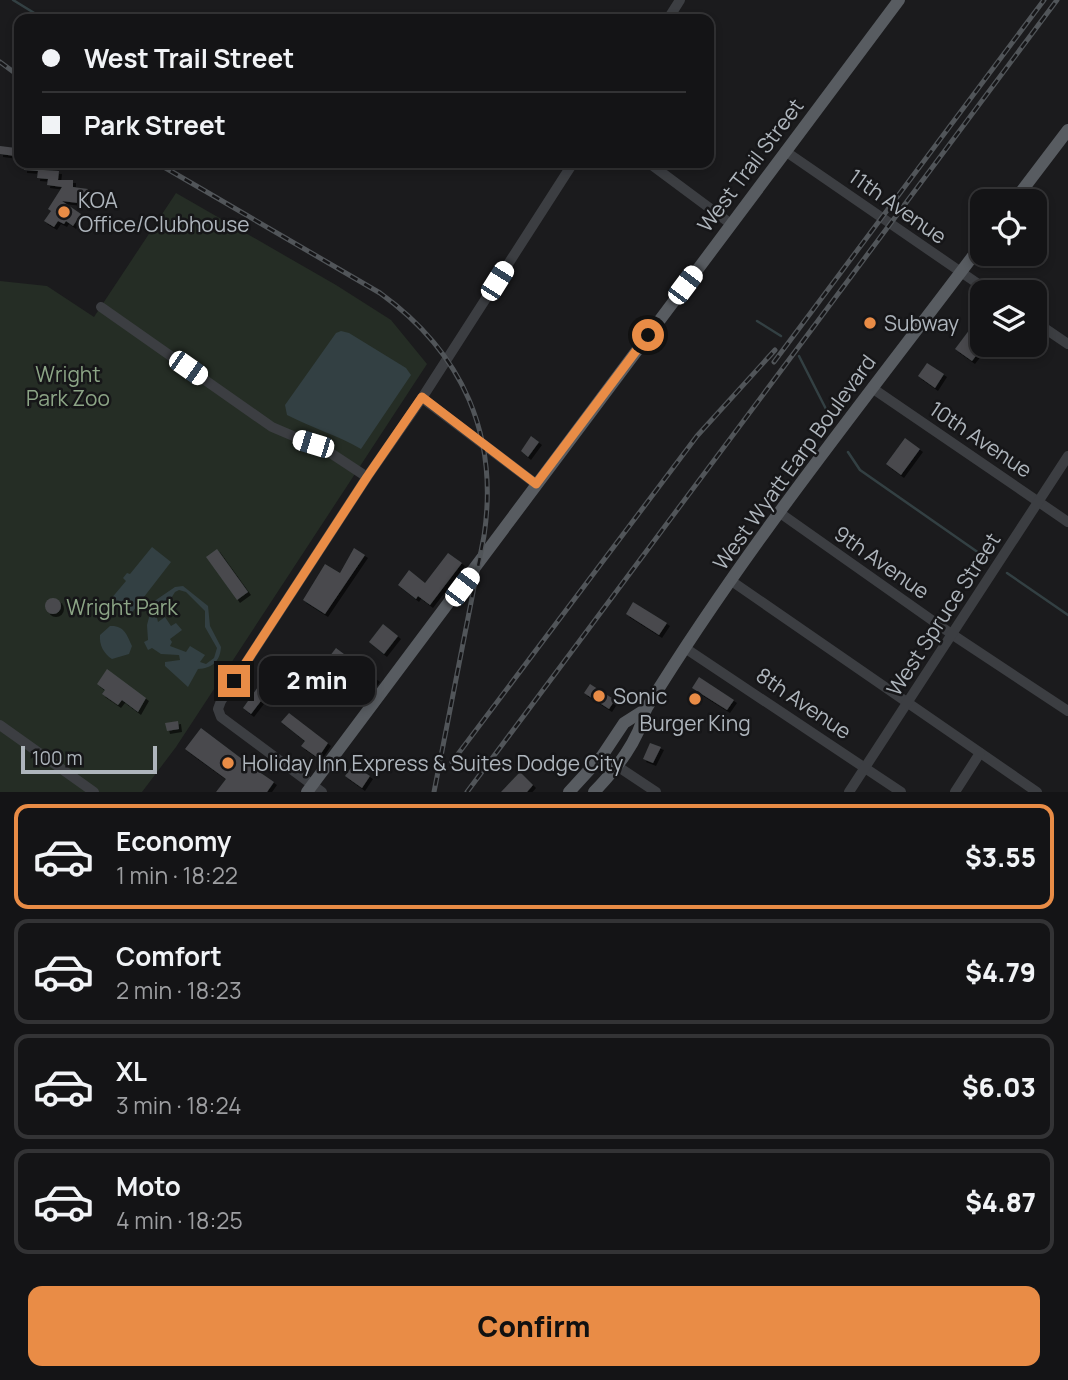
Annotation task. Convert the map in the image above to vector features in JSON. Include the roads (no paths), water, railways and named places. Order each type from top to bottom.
[{"type":"main road","name":"West Trail Street","points":[[314,790],[536,484],[898,0]]},
{"type":"main road","points":[[1025,189],[1064,144],[1068,130]]},
{"type":"main road","name":"West Wyatt Earp Boulevard","points":[[594,792],[617,767],[640,730],[646,709],[730,580],[970,259]]},
{"type":"main road","name":"West Wyatt Earp Boulevard","points":[[569,792],[602,756],[624,723],[646,709]]},
{"type":"street","name":"11th Avenue","points":[[785,151],[972,280]]},
{"type":"street","points":[[314,790],[221,717],[218,709],[221,701],[570,168]]},
{"type":"street","points":[[656,168],[731,224]]},
{"type":"street","points":[[101,307],[272,426],[326,450],[367,477]]},
{"type":"street","points":[[1047,330],[1068,344]]},
{"type":"street","name":"10th Avenue","points":[[872,388],[1068,522]]},
{"type":"street","points":[[422,397],[536,484]]},
{"type":"street","name":"West Spruce Street","points":[[849,792],[1068,456]]},
{"type":"street","name":"9th Avenue","points":[[780,513],[953,635],[1068,711]]},
{"type":"street","points":[[730,580],[1037,792]]},
{"type":"street","name":"8th Avenue","points":[[685,648],[901,792]]},
{"type":"street","points":[[0,725],[93,792]]},
{"type":"street","points":[[956,792],[980,753]]},
{"type":"street","points":[[602,756],[656,792]]},
{"type":"waterway","points":[[13,0],[36,14]]},
{"type":"waterway","points":[[757,321],[781,336]]},
{"type":"waterway","points":[[799,356],[829,415]]},
{"type":"waterway","points":[[848,452],[860,470],[989,560]]},
{"type":"waterway","points":[[1007,573],[1068,615]]},
{"type":"railway","points":[[774,362],[1044,0]]},
{"type":"railway","points":[[467,792],[1057,0]]},
{"type":"railway","points":[[0,62],[14,72]]},
{"type":"railway","points":[[166,168],[380,293],[433,342],[469,399],[480,431],[486,464],[484,536],[434,792]]},
{"type":"railway","points":[[452,762],[697,436],[775,350]]},
{"type":"place","name":"KOA Office/Clubhouse","points":[[64,212]]},
{"type":"place","name":"Subway","points":[[870,323]]},
{"type":"place","name":"Sonic","points":[[599,696]]},
{"type":"place","name":"Burger King","points":[[695,699]]},
{"type":"place","name":"Holiday Inn Express & Suites Dodge City","points":[[228,763]]},
{"type":"park label","name":"Wright Park Zoo","points":[[68,386]]},
{"type":"park label","name":"Wright Park","points":[[122,607]]}]
